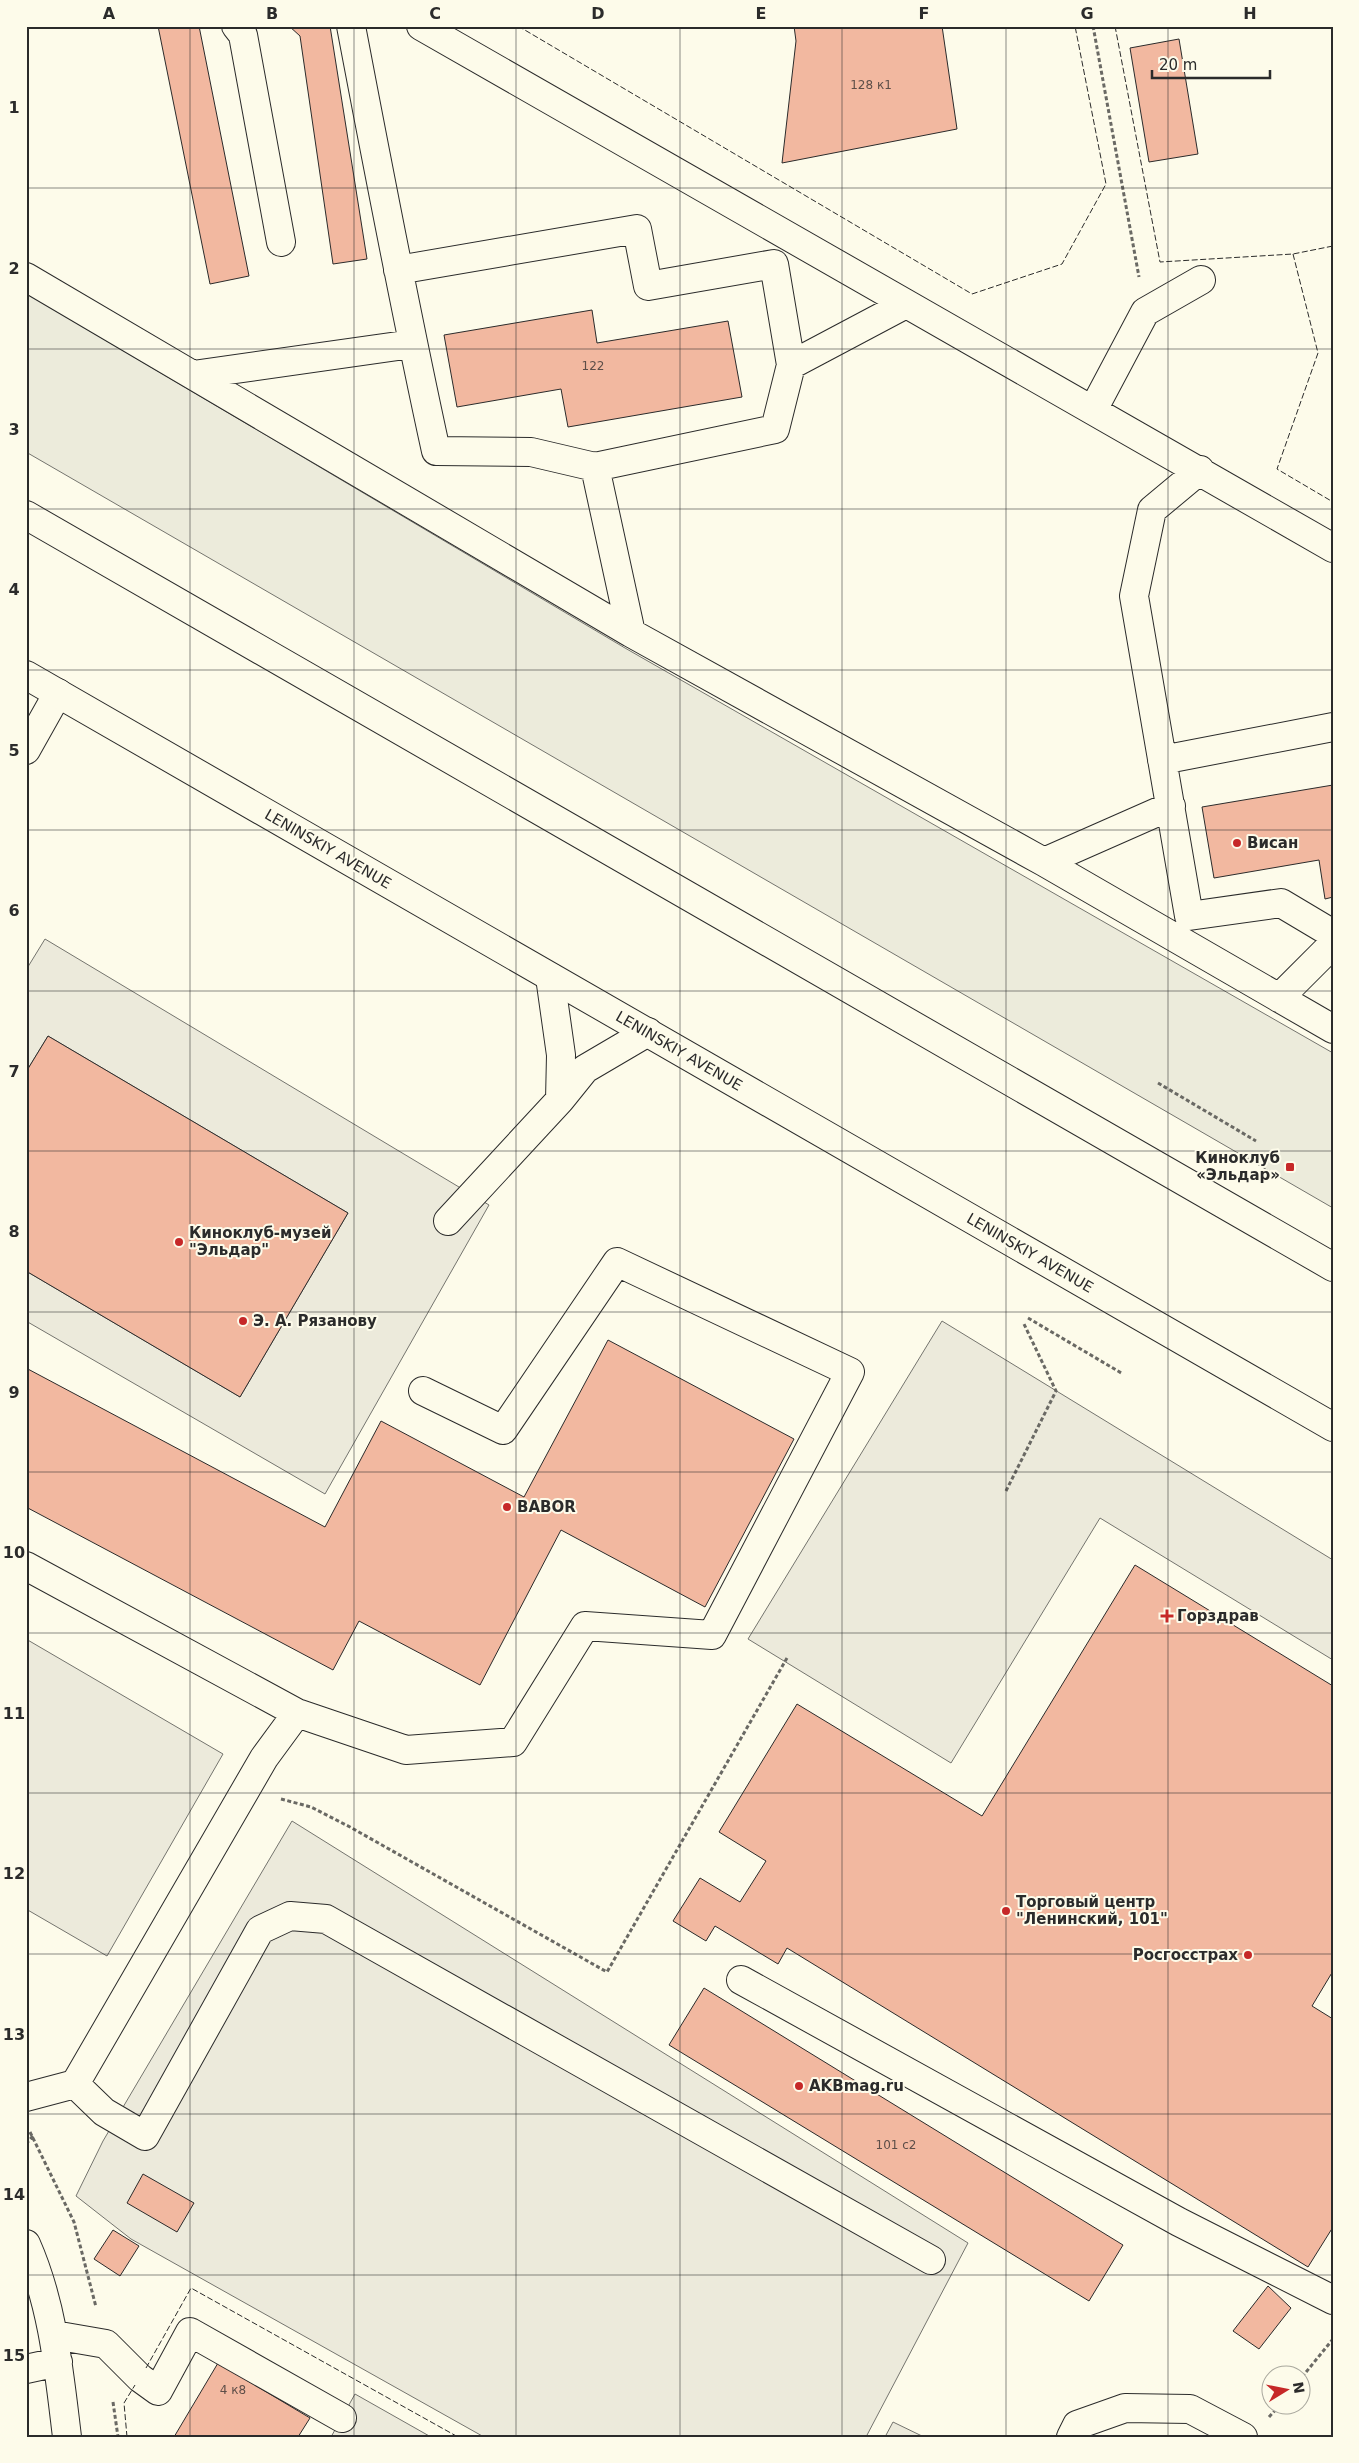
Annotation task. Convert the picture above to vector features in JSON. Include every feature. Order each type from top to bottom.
[{"type":"main road","points":[[236,26],[243,35],[281,242]]},
{"type":"main road","points":[[351,26],[412,344],[436,451],[530,452],[595,468],[775,429],[791,365],[774,264],[648,286],[637,229],[398,270]]},
{"type":"main road","points":[[422,26],[906,304],[1200,470],[1333,548]]},
{"type":"main road","points":[[26,277],[631,633],[1044,862],[1333,1029]]},
{"type":"main road","points":[[1093,410],[1145,312],[1201,280]]},
{"type":"main road","points":[[791,365],[906,304]]},
{"type":"main road","points":[[193,375],[412,344]]},
{"type":"main road","points":[[595,468],[631,633]]},
{"type":"main road","points":[[1200,470],[1152,510],[1134,596],[1189,916],[1281,903],[1333,934]]},
{"type":"main road","points":[[26,515],[1333,1267]]},
{"type":"main road","name":"LENINSKIY AVENUE","points":[[26,675],[1333,1427]]},
{"type":"main road","points":[[26,750],[58,693]]},
{"type":"main road","points":[[1162,760],[1333,727]]},
{"type":"main road","points":[[1044,862],[1171,806]]},
{"type":"main road","points":[[1278,998],[1333,944]]},
{"type":"main road","points":[[550,977],[562,1055],[560,1100]]},
{"type":"main road","points":[[448,1221],[560,1100],[585,1069],[648,1032]]},
{"type":"main road","points":[[26,1566],[297,1713],[406,1750],[512,1742],[585,1626],[712,1635],[850,1372],[617,1262],[503,1430],[423,1391]]},
{"type":"main road","points":[[26,2097],[75,2084],[264,1758],[297,1713]]},
{"type":"main road","points":[[75,2084],[104,2112],[145,2136],[260,1930],[290,1916],[326,1919],[931,2260]]},
{"type":"main road","points":[[741,1980],[1179,2222],[1333,2300]]},
{"type":"main road","points":[[26,2244],[39,2277],[54,2335],[67,2437]]},
{"type":"main road","points":[[54,2335],[106,2344],[140,2378],[158,2390],[190,2332],[342,2418]]},
{"type":"main road","points":[[26,2369],[58,2362]]},
{"type":"main road","points":[[1071,2437],[1077,2425],[1125,2408],[1190,2409],[1243,2437]]},
{"type":"path","points":[[1094,26],[1145,312]]},
{"type":"path","points":[[1158,1083],[1256,1141]]},
{"type":"path","points":[[1028,1318],[1123,1374]]},
{"type":"path","points":[[1006,1491],[1056,1391],[1024,1324]]},
{"type":"path","points":[[247,1787],[311,1807],[607,1972],[787,1658]]},
{"type":"path","points":[[26,2128],[33,2136],[74,2222],[106,2344]]},
{"type":"path","points":[[26,2144],[33,2136]]},
{"type":"path","points":[[1311,2366],[1333,2339]]},
{"type":"path","points":[[113,2400],[118,2437]]},
{"type":"shaded area","points":[[26,293],[625,648],[1333,1053],[1333,1208],[26,452]]},
{"type":"shaded area","points":[[45,939],[489,1205],[325,1494],[26,1321],[26,1271],[240,1397],[348,1213],[48,1036],[26,1072],[26,970]]},
{"type":"shaded area","points":[[942,1321],[1333,1560],[1333,1660],[1100,1518],[951,1763],[748,1639]]},
{"type":"shaded area","points":[[26,1639],[223,1754],[107,1956],[26,1909]]},
{"type":"shaded area","points":[[292,1821],[968,2243],[866,2437],[484,2437],[131,2239],[76,2196],[103,2141]]},
{"type":"shaded area","points":[[355,2394],[431,2437],[331,2437]]},
{"type":"shaded area","points":[[893,2422],[924,2437],[885,2437]]},
{"type":"building","points":[[158,26],[199,26],[249,276],[210,284]]},
{"type":"building","points":[[289,26],[330,26],[367,259],[333,264],[300,36]]},
{"type":"building","points":[[794,26],[942,26],[957,129],[782,163],[796,41]]},
{"type":"building","points":[[1179,39],[1198,154],[1149,162],[1130,48]]},
{"type":"building","points":[[592,310],[597,343],[728,321],[742,397],[568,427],[561,389],[457,407],[444,335]]},
{"type":"building","points":[[1333,785],[1333,897],[1325,899],[1319,860],[1214,878],[1202,807]]},
{"type":"building","name":"Киноклуб-музей \"Эльдар\"","points":[[48,1036],[348,1213],[240,1397],[26,1271],[26,1072]]},
{"type":"building","points":[[608,1340],[794,1439],[705,1607],[561,1530],[480,1685],[359,1621],[333,1670],[26,1507],[26,1368],[325,1527],[381,1421],[524,1497]]},
{"type":"building","name":"Торговый центр \"Ленинский, 101\"","points":[[1135,1565],[1333,1686],[1333,1971],[1312,2006],[1333,2019],[1333,2227],[1308,2267],[787,1948],[778,1964],[715,1926],[706,1941],[673,1921],[700,1878],[740,1902],[766,1861],[719,1832],[797,1704],[982,1816]]},
{"type":"building","points":[[704,1988],[1123,2245],[1089,2301],[669,2045]]},
{"type":"building","points":[[143,2174],[194,2203],[177,2232],[127,2203]]},
{"type":"building","points":[[113,2230],[139,2246],[120,2276],[94,2259]]},
{"type":"building","points":[[1268,2286],[1291,2308],[1259,2349],[1233,2331]]},
{"type":"building","points":[[218,2363],[310,2418],[298,2437],[174,2437]]},
{"type":"fence","points":[[518,26],[972,294],[1062,264],[1106,184],[1075,26]]},
{"type":"fence","points":[[1115,26],[1160,262],[1293,254],[1333,246]]},
{"type":"fence","points":[[1293,254],[1318,353],[1277,469],[1333,502]]},
{"type":"fence","points":[[146,2368],[191,2288],[458,2437]]},
{"type":"fence","points":[[127,2437],[124,2403],[135,2385]]},
{"type":"place","name":"Висан","points":[[1237,843]]},
{"type":"place","name":"Киноклуб «Эльдар»","points":[[1290,1167]]},
{"type":"place","name":"Киноклуб-музей \"Эльдар\"","points":[[179,1242]]},
{"type":"place","name":"Э. А. Рязанову","points":[[243,1321]]},
{"type":"place","name":"BABOR","points":[[507,1507]]},
{"type":"place","name":"Горздрав","points":[[1167,1616]]},
{"type":"place","name":"Торговый центр \"Ленинский, 101\"","points":[[1006,1911]]},
{"type":"place","name":"Росгосстрах","points":[[1248,1955]]},
{"type":"place","name":"AKBmag.ru","points":[[799,2086]]}]
